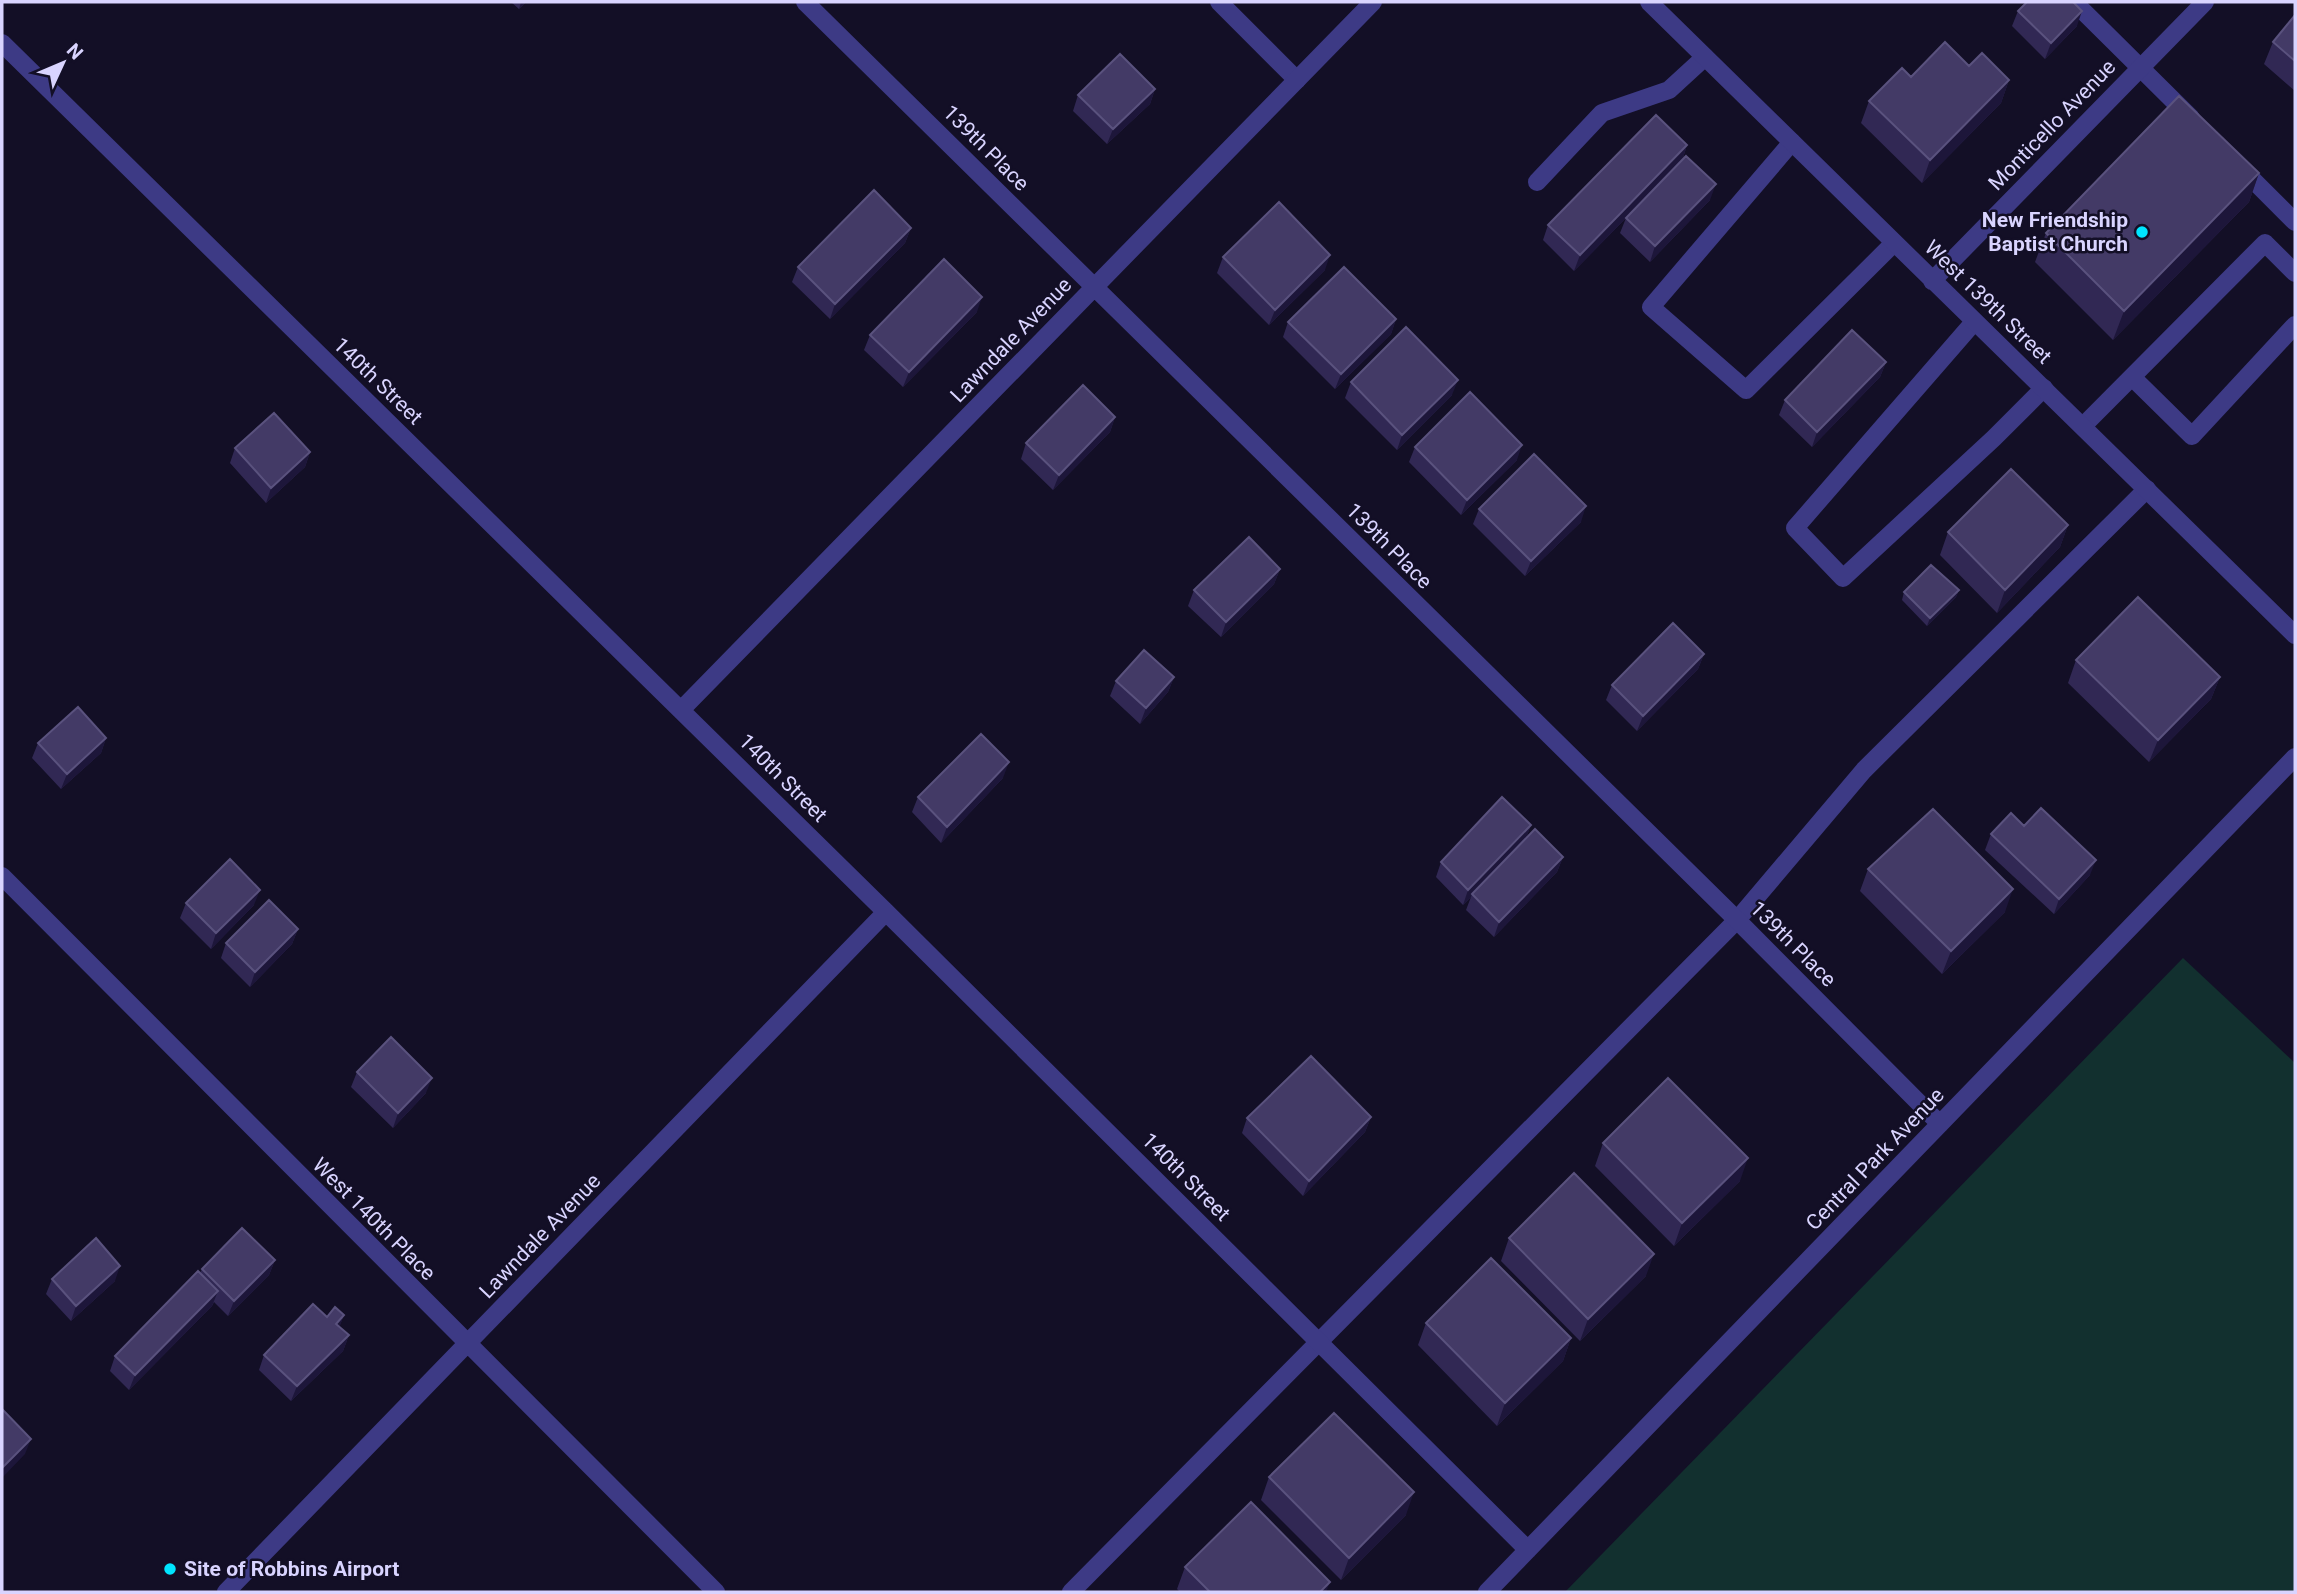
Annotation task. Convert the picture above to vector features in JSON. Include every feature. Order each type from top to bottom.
[{"type":"street","name":"139th Place","points":[[805,2],[1737,920],[1940,1124]]},
{"type":"street","points":[[1219,2],[1297,80]]},
{"type":"street","name":"Lawndale Avenue","points":[[681,710],[1373,2]]},
{"type":"street","name":"West 139th Street","points":[[1649,2],[2295,635]]},
{"type":"street","points":[[2074,2],[2208,135]]},
{"type":"street","name":"Monticello Avenue","points":[[1932,281],[2206,2]]},
{"type":"street","name":"140th Street","points":[[2,43],[886,912],[1528,1550]]},
{"type":"street","points":[[1537,182],[1602,113],[1669,90],[1705,57]]},
{"type":"street","points":[[1792,142],[1650,307],[1746,390],[1894,243]]},
{"type":"street","points":[[2228,155],[2295,222]]},
{"type":"street","points":[[2082,426],[2265,243],[2295,273]]},
{"type":"street","points":[[1974,322],[1795,528],[1843,578],[2044,388]]},
{"type":"street","points":[[2132,377],[2192,436],[2295,325]]},
{"type":"street","points":[[1070,1592],[1737,920],[1864,770],[2147,489]]},
{"type":"street","name":"Central Park Avenue","points":[[1487,1592],[2295,757]]},
{"type":"street","name":"West 140th Place","points":[[2,876],[716,1592]]},
{"type":"street","name":"Lawndale Avenue","points":[[226,1592],[886,912]]},
{"type":"green space","points":[[2183,958],[2295,1063],[2295,1592],[1565,1592]]},
{"type":"building","points":[[2027,2],[2073,2],[2082,11],[2051,43],[2018,11]]},
{"type":"building","points":[[2295,15],[2295,61],[2273,42]]},
{"type":"building","points":[[1945,42],[1969,66],[1982,53],[2009,80],[1930,160],[1869,101],[1902,68],[1911,77]]},
{"type":"building","points":[[1120,54],[1155,89],[1113,129],[1078,95]]},
{"type":"building","name":"New Friendship Baptist Church","points":[[2179,96],[2259,173],[2124,311],[2046,233]]},
{"type":"building","points":[[1656,115],[1687,145],[1580,255],[1548,225]]},
{"type":"building","points":[[1686,156],[1716,184],[1655,246],[1626,218]]},
{"type":"building","points":[[874,190],[911,228],[835,304],[798,267]]},
{"type":"building","points":[[1279,202],[1330,255],[1275,310],[1223,257]]},
{"type":"building","points":[[944,259],[982,297],[909,372],[870,335]]},
{"type":"building","points":[[1344,267],[1396,319],[1341,374],[1288,322]]},
{"type":"building","points":[[1406,327],[1458,380],[1402,435],[1351,382]]},
{"type":"building","points":[[1852,330],[1886,362],[1817,432],[1785,400]]},
{"type":"building","points":[[1083,385],[1115,417],[1059,475],[1026,443]]},
{"type":"building","points":[[1470,392],[1522,445],[1467,500],[1415,447]]},
{"type":"building","points":[[274,413],[310,452],[271,488],[235,448]]},
{"type":"building","points":[[1534,454],[1586,506],[1531,561],[1479,509]]},
{"type":"building","points":[[2011,469],[2068,525],[2005,590],[1948,532]]},
{"type":"building","points":[[1249,537],[1280,569],[1226,622],[1194,590]]},
{"type":"building","points":[[1931,565],[1959,590],[1930,618],[1904,592]]},
{"type":"building","points":[[2138,597],[2220,677],[2158,740],[2076,660]]},
{"type":"building","points":[[1673,623],[1704,654],[1643,716],[1612,685]]},
{"type":"building","points":[[1144,650],[1174,677],[1146,708],[1116,681]]},
{"type":"building","points":[[78,707],[106,738],[67,774],[38,743]]},
{"type":"building","points":[[981,734],[1009,762],[947,827],[918,797]]},
{"type":"building","points":[[1502,797],[1531,825],[1468,890],[1441,862]]},
{"type":"building","points":[[2041,808],[2096,860],[2059,899],[1991,834],[2011,813],[2024,826]]},
{"type":"building","points":[[1933,809],[2013,889],[1951,951],[1868,869]]},
{"type":"building","points":[[1535,829],[1563,857],[1499,922],[1472,894]]},
{"type":"building","points":[[230,859],[260,890],[216,933],[186,903]]},
{"type":"building","points":[[269,900],[298,929],[255,972],[226,943]]},
{"type":"building","points":[[391,1037],[432,1078],[398,1113],[357,1072]]},
{"type":"building","points":[[1311,1056],[1371,1117],[1309,1181],[1247,1118]]},
{"type":"building","points":[[1668,1078],[1748,1158],[1682,1223],[1603,1143]]},
{"type":"building","points":[[1574,1173],[1654,1254],[1588,1319],[1509,1238]]},
{"type":"building","points":[[242,1228],[275,1260],[234,1301],[202,1269]]},
{"type":"building","points":[[96,1238],[120,1266],[76,1306],[52,1279]]},
{"type":"building","points":[[1491,1258],[1571,1338],[1505,1403],[1426,1323]]},
{"type":"building","points":[[198,1271],[218,1291],[135,1375],[115,1356]]},
{"type":"building","points":[[313,1304],[327,1317],[335,1307],[344,1315],[336,1324],[349,1335],[297,1386],[264,1355]]},
{"type":"building","points":[[2,1409],[31,1439],[2,1468]]},
{"type":"building","points":[[1334,1413],[1414,1492],[1349,1558],[1269,1477]]},
{"type":"building","points":[[1251,1502],[1330,1582],[1320,1592],[1210,1592],[1185,1567]]},
{"type":"place","name":"New Friendship Baptist Church","points":[[2142,232]]},
{"type":"place","name":"Site of Robbins Airport","points":[[170,1569]]}]
